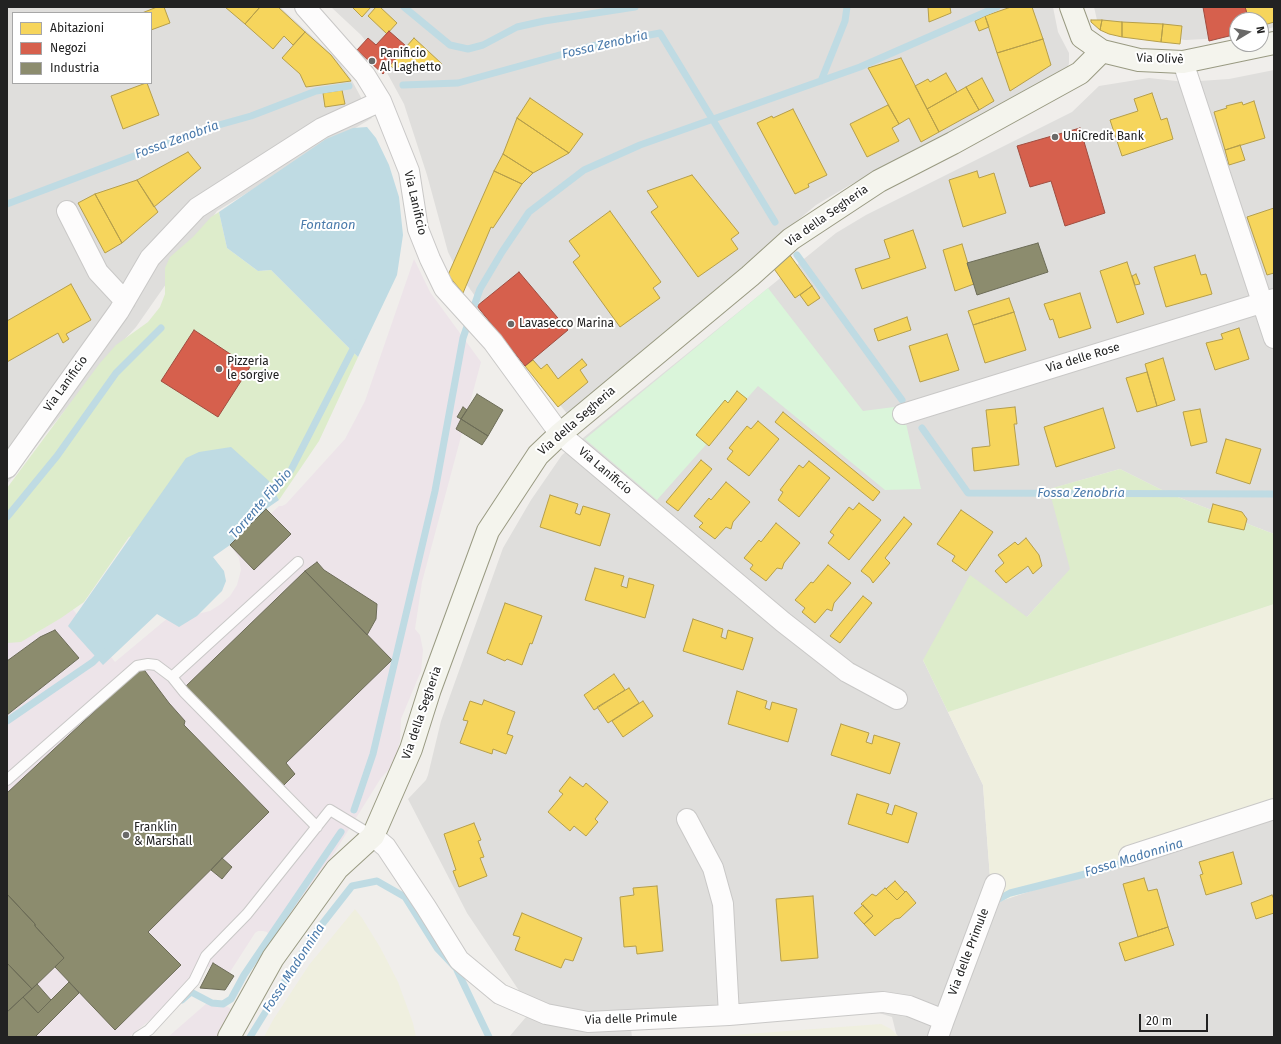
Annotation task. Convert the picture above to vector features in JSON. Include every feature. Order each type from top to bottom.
[{"type":"street","name":"Via Lanificio","points":[[305,7],[365,75],[381,101],[409,171],[418,229],[444,288],[493,342],[560,434],[783,622],[847,672],[897,699]]},
{"type":"street","name":"Via Olivè","points":[[1071,9],[1082,37],[1102,50],[1138,60],[1183,62],[1274,43]]},
{"type":"street","name":"Via della Segheria","points":[[229,1037],[273,958],[337,869],[373,836],[411,748],[430,689],[488,531],[538,455],[560,434],[750,276],[791,239],[879,181],[953,143],[1080,72],[1102,50]]},
{"type":"street","points":[[1183,62],[1268,301],[1274,338]]},
{"type":"street","name":"Via Lanificio","points":[[7,468],[125,301],[150,258],[197,208],[322,128],[381,101]]},
{"type":"street","points":[[66,211],[98,272],[125,301]]},
{"type":"street","name":"Via delle Rose","points":[[903,414],[1268,301]]},
{"type":"street","points":[[1129,856],[1274,809]]},
{"type":"street","points":[[687,819],[713,868],[723,904],[729,1015]]},
{"type":"street","name":"Via delle Primule","points":[[373,836],[386,847],[459,960],[500,994],[546,1014],[588,1022],[729,1015],[883,1002],[909,1006],[941,1028],[995,884]]},
{"type":"lane","points":[[172,678],[298,562]]},
{"type":"lane","points":[[7,780],[137,666],[148,664],[156,666],[172,678],[189,698],[317,827]]},
{"type":"lane","points":[[138,1037],[148,1030],[194,981],[206,956],[247,914],[330,810],[373,836]]},
{"type":"shaded area","points":[[7,7],[280,7],[336,58],[350,77],[372,118],[217,211],[136,327],[114,351],[48,431],[7,484]]},
{"type":"shaded area","points":[[331,7],[1053,7],[1058,32],[1069,53],[1069,63],[1066,74],[962,129],[850,185],[816,205],[792,225],[755,262],[569,416],[505,337],[459,274],[448,252],[427,175],[404,104],[379,58],[361,35]]},
{"type":"shaded area","points":[[1094,7],[1274,7],[1274,27],[1269,29],[1269,12],[1229,12],[1229,37],[1223,38],[1186,40],[1155,37],[1101,26],[1097,20]]},
{"type":"shaded area","points":[[1274,70],[1274,534],[1170,494],[1120,469],[1050,489],[1071,569],[1027,617],[923,660],[983,785],[992,904],[1274,810],[1274,1037],[897,1037],[892,1017],[879,1013],[631,1029],[632,1037],[509,1037],[532,1010],[467,913],[408,799],[426,780],[428,775],[441,721],[503,548],[531,500],[562,455],[836,233],[866,215],[1072,112],[1099,86],[1149,78],[1185,82],[1229,79]]},
{"type":"shaded area","points":[[414,259],[430,292],[481,362],[422,582],[415,629],[420,635],[423,650],[421,671],[401,719],[400,741],[394,764],[381,778],[316,882],[274,944],[267,932],[258,931],[255,933],[228,975],[218,974],[209,967],[205,966],[177,998],[129,1037],[7,1037],[7,613],[36,634],[71,607],[115,662],[181,607],[197,614],[210,611],[221,604],[230,596],[237,585],[241,570],[239,558],[233,549],[279,506],[286,504],[345,439],[365,401]]},
{"type":"shaded area","points":[[217,1001],[235,1011],[220,1037],[168,1037],[207,1003]]},
{"type":"green space","points":[[219,212],[227,248],[258,271],[271,270],[358,357],[319,441],[279,500],[269,481],[129,537],[84,602],[21,642],[7,643],[7,488],[100,363],[116,345],[148,322],[160,307],[165,294],[165,268],[170,257],[193,237],[211,217]]},
{"type":"green space","points":[[768,288],[863,411],[902,406],[921,489],[885,490],[758,386],[657,500],[585,439]]},
{"type":"green space","points":[[1120,469],[1170,494],[1274,534],[1274,604],[948,712],[923,660],[970,575],[1027,617],[1070,569],[1049,489]]},
{"type":"green space","points":[[1274,604],[1274,805],[992,904],[983,785],[948,712]]},
{"type":"green space","points":[[355,909],[380,947],[398,982],[413,1023],[416,1037],[264,1037],[273,1020],[309,965]]},
{"type":"green space","points":[[881,1024],[891,1029],[899,1037],[707,1037]]},
{"type":"water","name":"Fontanon","points":[[367,127],[376,138],[389,165],[399,197],[403,235],[397,275],[358,357],[271,270],[258,271],[227,248],[219,212],[326,139],[353,128]]},
{"type":"water","points":[[231,447],[269,481],[279,500],[266,509],[230,545],[213,557],[224,571],[226,581],[222,591],[197,616],[179,627],[157,614],[103,665],[68,626],[186,458],[199,452]]},
{"type":"building: Abitazioni","points":[[157,7],[164,7],[170,23],[152,30],[152,12],[144,12]]},
{"type":"building: Abitazioni","points":[[225,7],[260,7],[245,24]]},
{"type":"building: Abitazioni","points":[[260,7],[278,7],[305,32],[293,45],[284,36],[273,49],[245,24]]},
{"type":"building: Abitazioni","points":[[352,7],[371,7],[362,17]]},
{"type":"building: Abitazioni","points":[[376,7],[380,7],[397,23],[387,34],[368,16]]},
{"type":"building: Abitazioni","points":[[928,7],[950,7],[951,13],[929,22]]},
{"type":"building: Abitazioni","points":[[1011,7],[1032,7],[1043,39],[997,53],[985,16]]},
{"type":"building: Abitazioni","points":[[1245,7],[1274,7],[1274,22],[1269,24],[1269,12],[1247,12]]},
{"type":"building: Abitazioni","points":[[985,16],[989,27],[979,31],[975,21]]},
{"type":"building: Abitazioni","points":[[1091,20],[1102,20],[1100,30],[1091,22]]},
{"type":"building: Abitazioni","points":[[1102,20],[1122,22],[1122,37],[1100,30]]},
{"type":"building: Abitazioni","points":[[1122,22],[1163,24],[1161,42],[1122,37]]},
{"type":"building: Abitazioni","points":[[1163,24],[1182,26],[1180,44],[1161,42]]},
{"type":"building: Abitazioni","points":[[305,32],[331,55],[351,81],[306,87],[300,74],[282,58]]},
{"type":"building: Abitazioni","points":[[414,38],[442,64],[419,67],[413,63],[407,69],[395,70],[390,65]]},
{"type":"building: Abitazioni","points":[[1043,39],[1051,65],[1010,91],[997,53]]},
{"type":"building: Abitazioni","points":[[901,58],[939,132],[921,142],[909,118],[899,124],[868,68]]},
{"type":"building: Abitazioni","points":[[946,73],[957,92],[927,109],[915,86],[928,79],[930,82]]},
{"type":"building: Abitazioni","points":[[982,78],[994,101],[979,110],[966,87]]},
{"type":"building: Abitazioni","points":[[143,84],[147,84],[159,115],[123,129],[111,96]]},
{"type":"building: Abitazioni","points":[[966,87],[979,110],[939,132],[927,109]]},
{"type":"building: Abitazioni","points":[[342,90],[345,104],[325,107],[323,93]]},
{"type":"building: Abitazioni","points":[[1152,93],[1161,120],[1167,118],[1173,139],[1122,156],[1110,120],[1138,111],[1134,99]]},
{"type":"building: Abitazioni","points":[[530,98],[583,134],[569,153],[517,118]]},
{"type":"building: Abitazioni","points":[[1254,101],[1265,138],[1225,150],[1214,112],[1227,108],[1226,106],[1242,102],[1243,105]]},
{"type":"building: Abitazioni","points":[[888,105],[899,124],[892,128],[899,141],[867,157],[850,124]]},
{"type":"building: Abitazioni","points":[[793,109],[827,175],[808,184],[809,187],[795,194],[757,123]]},
{"type":"building: Abitazioni","points":[[517,118],[569,153],[533,173],[503,154]]},
{"type":"building: Abitazioni","points":[[1240,145],[1245,160],[1229,165],[1225,150]]},
{"type":"building: Abitazioni","points":[[188,152],[201,168],[154,207],[137,180]]},
{"type":"building: Abitazioni","points":[[503,154],[533,173],[522,184],[494,171]]},
{"type":"building: Abitazioni","points":[[494,171],[522,184],[493,228],[491,227],[463,293],[448,275]]},
{"type":"building: Abitazioni","points":[[977,171],[979,178],[994,173],[1006,213],[963,227],[949,180]]},
{"type":"building: Abitazioni","points":[[692,175],[739,233],[731,239],[738,249],[698,277],[651,212],[658,207],[647,191]]},
{"type":"building: Abitazioni","points":[[137,180],[158,212],[122,243],[95,194]]},
{"type":"building: Abitazioni","points":[[95,194],[122,243],[105,253],[78,203]]},
{"type":"building: Abitazioni","points":[[1274,208],[1274,273],[1267,275],[1247,217]]},
{"type":"building: Abitazioni","points":[[610,211],[661,282],[653,288],[660,298],[620,327],[573,262],[580,256],[569,241]]},
{"type":"building: Abitazioni","points":[[913,230],[926,268],[862,289],[855,269],[890,258],[884,240]]},
{"type":"building: Abitazioni","points":[[962,244],[974,284],[955,291],[943,250]]},
{"type":"building: Abitazioni","points":[[789,254],[812,286],[795,298],[772,266]]},
{"type":"building: Abitazioni","points":[[1195,255],[1201,275],[1206,274],[1212,294],[1166,307],[1154,267]]},
{"type":"building: Abitazioni","points":[[1127,262],[1144,314],[1117,323],[1100,271]]},
{"type":"building: Abitazioni","points":[[1136,274],[1140,284],[1135,285],[1132,276]]},
{"type":"building: Abitazioni","points":[[71,284],[91,320],[66,334],[69,339],[63,343],[58,333],[7,362],[7,321]]},
{"type":"building: Abitazioni","points":[[812,286],[820,298],[808,306],[800,295]]},
{"type":"building: Abitazioni","points":[[1080,293],[1091,328],[1059,338],[1053,319],[1050,320],[1044,304]]},
{"type":"building: Abitazioni","points":[[1009,298],[1014,312],[973,325],[968,311]]},
{"type":"building: Abitazioni","points":[[1014,312],[1026,350],[985,363],[973,325]]},
{"type":"building: Abitazioni","points":[[907,317],[911,330],[878,341],[874,329]]},
{"type":"building: Abitazioni","points":[[1239,328],[1249,359],[1215,370],[1206,343],[1223,339],[1221,334]]},
{"type":"building: Abitazioni","points":[[947,334],[959,370],[920,382],[909,346]]},
{"type":"building: Abitazioni","points":[[1163,358],[1175,400],[1157,406],[1145,364]]},
{"type":"building: Abitazioni","points":[[582,359],[587,365],[580,370],[588,382],[558,407],[525,366],[533,360],[541,369],[547,364],[558,379]]},
{"type":"building: Abitazioni","points":[[1147,372],[1157,406],[1137,412],[1126,378]]},
{"type":"building: Abitazioni","points":[[737,391],[747,399],[709,446],[696,435],[725,400],[728,403]]},
{"type":"building: Abitazioni","points":[[1015,407],[1017,424],[1014,424],[1019,465],[974,471],[972,448],[990,446],[986,410]]},
{"type":"building: Abitazioni","points":[[1103,408],[1115,448],[1056,467],[1044,427]]},
{"type":"building: Abitazioni","points":[[1200,409],[1207,442],[1191,446],[1183,412]]},
{"type":"building: Abitazioni","points":[[783,412],[880,492],[873,501],[775,422]]},
{"type":"building: Abitazioni","points":[[758,421],[779,439],[749,476],[727,459],[733,451],[729,448],[747,426],[751,429]]},
{"type":"building: Abitazioni","points":[[1226,439],[1261,449],[1250,484],[1216,473]]},
{"type":"building: Abitazioni","points":[[701,460],[712,469],[678,511],[666,502]]},
{"type":"building: Abitazioni","points":[[809,461],[830,478],[799,517],[778,500],[783,492],[780,490],[799,465],[803,468]]},
{"type":"building: Abitazioni","points":[[726,482],[750,502],[733,522],[731,529],[726,527],[715,539],[699,527],[703,523],[694,516],[709,498],[711,500]]},
{"type":"building: Abitazioni","points":[[550,495],[578,504],[575,513],[580,515],[583,506],[610,514],[600,546],[540,527]]},
{"type":"building: Abitazioni","points":[[859,503],[881,520],[849,560],[828,543],[834,535],[830,532],[849,507],[853,510]]},
{"type":"building: Abitazioni","points":[[1213,504],[1242,512],[1247,519],[1244,530],[1208,522]]},
{"type":"building: Abitazioni","points":[[961,510],[993,532],[966,571],[952,561],[955,556],[937,544]]},
{"type":"building: Abitazioni","points":[[904,517],[912,524],[885,558],[890,563],[873,583],[870,578],[861,571]]},
{"type":"building: Abitazioni","points":[[776,523],[800,543],[784,563],[782,569],[777,568],[766,581],[750,569],[753,565],[744,558],[759,540],[761,542]]},
{"type":"building: Abitazioni","points":[[1026,538],[1039,555],[1042,566],[1033,574],[1028,566],[1006,583],[995,571],[1004,563],[998,555],[1015,542],[1018,545]]},
{"type":"building: Abitazioni","points":[[828,565],[851,583],[834,603],[832,611],[827,609],[815,623],[802,612],[805,608],[795,600],[811,582],[813,583]]},
{"type":"building: Abitazioni","points":[[595,568],[624,576],[621,586],[627,588],[629,578],[654,585],[645,618],[585,600]]},
{"type":"building: Abitazioni","points":[[863,596],[872,603],[840,643],[830,636]]},
{"type":"building: Abitazioni","points":[[505,603],[542,616],[532,644],[530,643],[522,665],[507,659],[505,661],[487,653]]},
{"type":"building: Abitazioni","points":[[693,619],[723,629],[721,637],[726,639],[728,630],[753,638],[743,670],[683,651]]},
{"type":"building: Abitazioni","points":[[614,674],[625,690],[594,710],[584,695]]},
{"type":"building: Abitazioni","points":[[629,688],[639,703],[608,723],[597,707]]},
{"type":"building: Abitazioni","points":[[737,691],[767,701],[765,708],[770,710],[772,702],[797,709],[788,742],[728,724]]},
{"type":"building: Abitazioni","points":[[484,700],[515,712],[507,734],[513,736],[506,754],[493,749],[492,754],[460,743],[468,721],[463,720],[470,701],[482,705]]},
{"type":"building: Abitazioni","points":[[643,701],[653,716],[623,737],[612,721]]},
{"type":"building: Abitazioni","points":[[841,724],[869,733],[866,742],[872,744],[874,735],[900,743],[890,774],[831,755]]},
{"type":"building: Abitazioni","points":[[570,777],[583,787],[586,783],[608,802],[595,819],[598,822],[586,836],[574,826],[570,831],[548,812],[563,794],[559,791]]},
{"type":"building: Abitazioni","points":[[857,794],[889,804],[886,813],[892,815],[895,805],[917,813],[908,843],[848,824]]},
{"type":"building: Abitazioni","points":[[474,823],[481,840],[478,841],[484,857],[480,858],[487,876],[459,887],[453,871],[456,870],[444,834]]},
{"type":"building: Abitazioni","points":[[1233,852],[1242,884],[1206,895],[1200,875],[1203,874],[1199,862]]},
{"type":"building: Abitazioni","points":[[1144,878],[1148,891],[1157,889],[1168,927],[1138,937],[1123,884]]},
{"type":"building: Abitazioni","points":[[895,881],[905,892],[897,900],[886,889]]},
{"type":"building: Abitazioni","points":[[657,886],[663,951],[637,954],[636,946],[624,947],[620,897],[634,895],[633,888]]},
{"type":"building: Abitazioni","points":[[885,888],[897,900],[906,891],[916,903],[900,918],[895,919],[875,936],[864,924],[873,916],[861,904],[872,894],[876,896]]},
{"type":"building: Abitazioni","points":[[1272,895],[1274,899],[1274,913],[1256,919],[1251,903]]},
{"type":"building: Abitazioni","points":[[813,896],[818,958],[781,961],[776,899]]},
{"type":"building: Abitazioni","points":[[863,905],[873,916],[864,924],[854,913]]},
{"type":"building: Abitazioni","points":[[522,913],[582,938],[573,961],[565,959],[561,968],[515,950],[520,937],[513,935]]},
{"type":"building: Abitazioni","points":[[1168,927],[1174,945],[1125,961],[1119,943]]},
{"type":"building: Negozi","points":[[1203,7],[1245,7],[1247,12],[1229,12],[1229,36],[1209,41]]},
{"type":"building: Negozi","points":[[389,31],[406,46],[383,74],[357,50],[368,38],[376,45]]},
{"type":"building: Negozi","points":[[1080,128],[1105,213],[1065,226],[1051,181],[1030,187],[1017,146]]},
{"type":"building: Negozi","points":[[519,272],[568,330],[525,366],[477,306]]},
{"type":"building: Negozi","points":[[194,330],[250,367],[218,417],[161,381]]},
{"type":"building: Industria","points":[[1038,243],[1048,272],[977,295],[967,263]]},
{"type":"building: Industria","points":[[477,394],[503,410],[488,436],[461,419]]},
{"type":"building: Industria","points":[[463,407],[467,410],[461,419],[457,417]]},
{"type":"building: Industria","points":[[461,419],[488,436],[482,445],[456,429]]},
{"type":"building: Industria","points":[[266,509],[291,534],[254,570],[230,545]]},
{"type":"building: Industria","points":[[317,562],[324,570],[377,604],[376,619],[367,635],[305,571]]},
{"type":"building: Industria","points":[[305,571],[392,660],[286,763],[295,774],[283,786],[185,687]]},
{"type":"building: Industria","points":[[55,630],[79,658],[7,715],[7,661],[40,637]]},
{"type":"building: Industria","name":"Franklin & Marshall","points":[[142,667],[169,703],[185,721],[184,725],[269,812],[148,932],[181,965],[115,1030],[55,967],[64,958],[7,894],[7,793]]},
{"type":"building: Industria","points":[[222,858],[232,867],[222,879],[211,870]]},
{"type":"building: Industria","points":[[7,894],[64,958],[32,989],[7,963]]},
{"type":"building: Industria","points":[[7,963],[32,989],[7,1012]]},
{"type":"building: Industria","points":[[213,963],[234,976],[225,990],[200,988]]},
{"type":"building: Industria","points":[[69,982],[79,993],[35,1037],[7,1037],[7,1012],[23,997],[38,1013]]},
{"type":"building: Industria","points":[[37,984],[51,1000],[38,1013],[23,997]]},
{"type":"waterway","points":[[404,7],[450,45],[468,49],[483,45],[517,27],[544,21],[635,7]]},
{"type":"waterway","points":[[821,81],[845,21],[847,7]]},
{"type":"waterway","points":[[354,810],[373,754],[435,491],[463,338],[480,289],[502,252],[529,212],[584,170],[640,145],[860,67],[997,7]]},
{"type":"waterway","name":"Fossa Zenobria","points":[[403,85],[458,83],[592,46],[660,33],[775,222]]},
{"type":"waterway","name":"Fossa Zenobria","points":[[7,204],[208,128],[251,116],[316,91],[349,86]]},
{"type":"waterway","name":"Fossa Zenobria","points":[[797,255],[902,400]]},
{"type":"waterway","points":[[7,517],[57,456],[116,373],[161,328]]},
{"type":"waterway","name":"Torrente Fibbio","points":[[268,498],[291,470],[356,343]]},
{"type":"waterway","name":"Fossa Zenobria","points":[[922,428],[968,493],[1274,494]]},
{"type":"waterway","name":"Torrente Fibbio","points":[[7,721],[93,662],[103,652]]},
{"type":"waterway","points":[[182,1000],[191,992],[212,1003],[223,1004],[231,999],[244,975],[341,832]]},
{"type":"waterway","name":"Fossa Madonnina","points":[[995,901],[1010,893],[1101,870],[1131,860]]},
{"type":"waterway","name":"Fossa Madonnina","points":[[250,1037],[312,937],[352,886],[377,881],[405,897],[437,948],[456,968],[489,1037]]},
{"type":"place","name":"Panificio Al Laghetto","points":[[372,61]]},
{"type":"place","name":"UniCredit Bank","points":[[1055,137]]},
{"type":"place","name":"Lavasecco Marina","points":[[511,324]]},
{"type":"place","name":"Pizzeria le sorgive","points":[[219,369]]},
{"type":"place","name":"Franklin & Marshall","points":[[126,835]]}]
